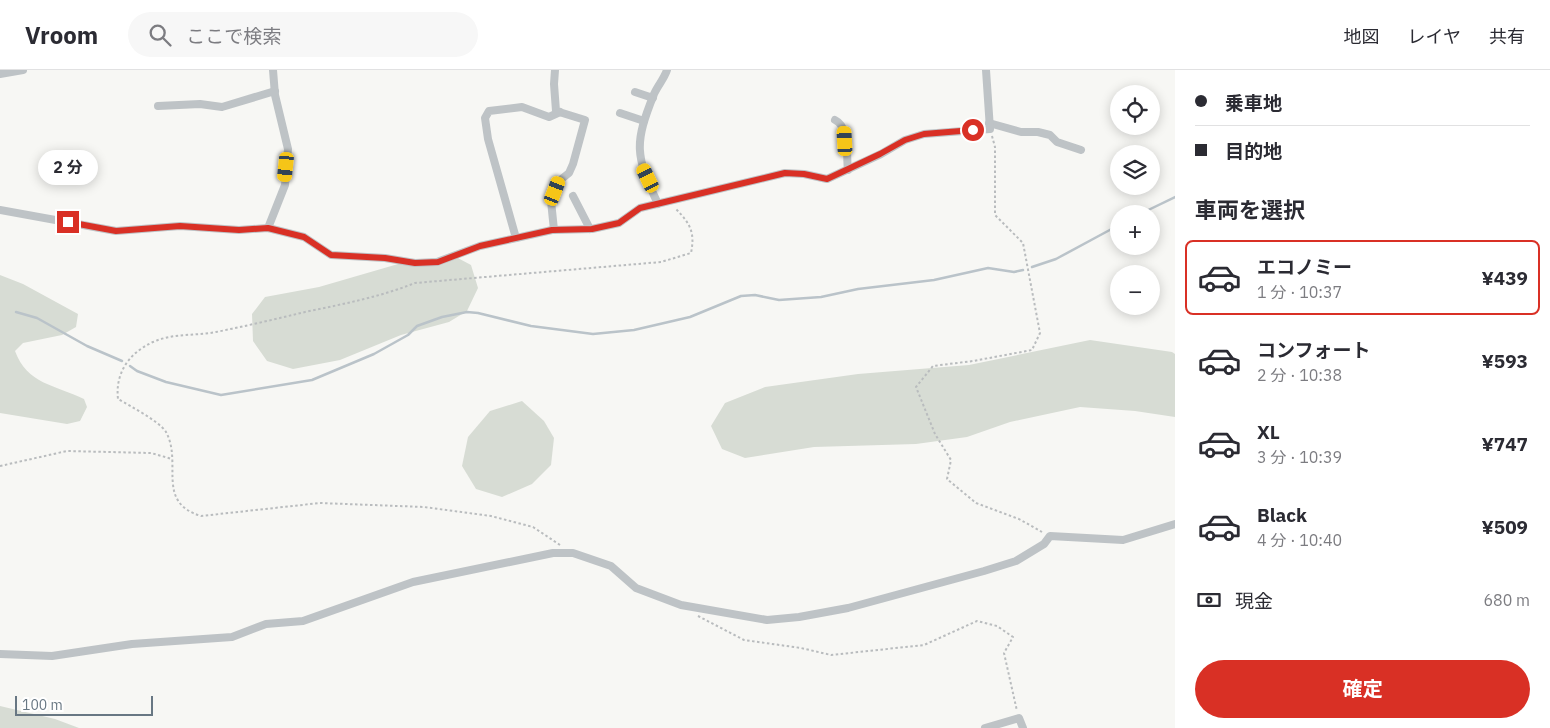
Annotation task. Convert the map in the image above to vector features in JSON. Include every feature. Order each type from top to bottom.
[{"type":"street","points":[[0,74],[23,70]]},
{"type":"street","points":[[268,228],[285,186],[288,149],[275,91],[273,70]]},
{"type":"street","points":[[554,230],[551,201],[558,181],[569,173],[573,164],[585,120],[556,111],[555,70]]},
{"type":"street","points":[[658,204],[642,164],[638,143],[653,98],[667,70]]},
{"type":"street","points":[[986,70],[990,126]]},
{"type":"street","points":[[158,106],[200,104],[222,107],[275,91]]},
{"type":"street","points":[[635,92],[653,98]]},
{"type":"street","points":[[516,238],[488,139],[485,118],[489,111],[522,107],[549,117],[560,112]]},
{"type":"street","points":[[620,114],[644,121]]},
{"type":"street","points":[[835,120],[841,123],[844,130],[848,170]]},
{"type":"street","points":[[0,210],[116,231],[180,226],[239,230],[268,228],[304,237],[331,255],[385,258],[415,263],[438,262],[480,246],[516,238],[554,230],[590,229],[619,223],[640,208],[785,173],[804,174],[827,179],[905,140],[924,134],[990,126],[1050,135],[1057,142],[1080,150]]},
{"type":"street","points":[[573,196],[590,229]]},
{"type":"street","points":[[0,654],[52,656],[132,644],[232,637],[266,624],[303,621],[413,582],[553,553],[573,553],[610,566],[636,588],[681,605],[767,620],[799,617],[848,608],[1016,561],[1044,544],[1050,536],[1122,540],[1175,524]]},
{"type":"street","points":[[985,728],[1019,718],[1023,728]]},
{"type":"path","points":[[990,126],[995,147],[995,215],[1023,243],[1040,334],[1032,350],[973,361],[932,366],[916,387],[935,434],[951,460],[947,479],[976,503],[1018,519],[1050,536]]},
{"type":"path","points":[[573,553],[533,527],[491,516],[453,510],[372,503],[320,503],[201,516],[188,512],[178,503],[174,488],[171,442],[164,429],[118,399],[116,384],[122,367],[152,342],[173,336],[214,332],[387,294],[415,283],[661,262],[691,252],[694,240],[686,220],[668,202]]},
{"type":"path","points":[[0,466],[67,452],[151,453],[172,459]]},
{"type":"path","points":[[696,615],[711,625],[744,640],[801,648],[831,656],[924,645],[977,621],[997,626],[1013,637],[1004,654],[1019,718]]},
{"type":"shaded area","points":[[454,256],[471,265],[478,288],[467,311],[449,322],[401,335],[340,360],[293,369],[267,361],[253,341],[252,314],[265,297],[319,287],[405,262]]},
{"type":"shaded area","points":[[0,275],[23,284],[78,314],[76,327],[62,335],[23,343],[15,351],[20,362],[34,377],[84,399],[87,407],[80,421],[67,424],[0,413]]},
{"type":"shaded area","points":[[1090,340],[1175,354],[1175,417],[1135,411],[1080,407],[1010,422],[967,437],[916,444],[814,447],[745,458],[722,449],[711,426],[725,403],[765,387],[858,374],[969,365]]},
{"type":"shaded area","points":[[522,401],[544,421],[554,438],[551,465],[532,484],[502,497],[476,489],[462,466],[468,437],[490,411]]},
{"type":"shaded area","points":[[0,706],[55,719],[79,728],[0,728]]},
{"type":"waterway","points":[[1159,205],[1175,197]]},
{"type":"waterway","points":[[1032,267],[1056,259],[1110,230]]},
{"type":"waterway","points":[[130,366],[137,371],[166,382],[221,395],[312,380],[374,354],[408,335],[417,326],[442,317],[467,312],[531,326],[593,334],[634,330],[690,317],[741,296],[755,295],[779,300],[821,297],[858,289],[934,280],[988,268],[1014,272],[1023,270]]},
{"type":"waterway","points":[[16,312],[37,318],[87,346],[122,361]]},
{"type":"route","points":[[68,222],[116,231],[180,226],[239,230],[268,228],[304,237],[331,255],[385,258],[415,263],[438,262],[480,246],[552,230],[592,229],[619,223],[640,208],[785,173],[804,174],[827,179],[905,140],[924,134],[973,130]]}]
